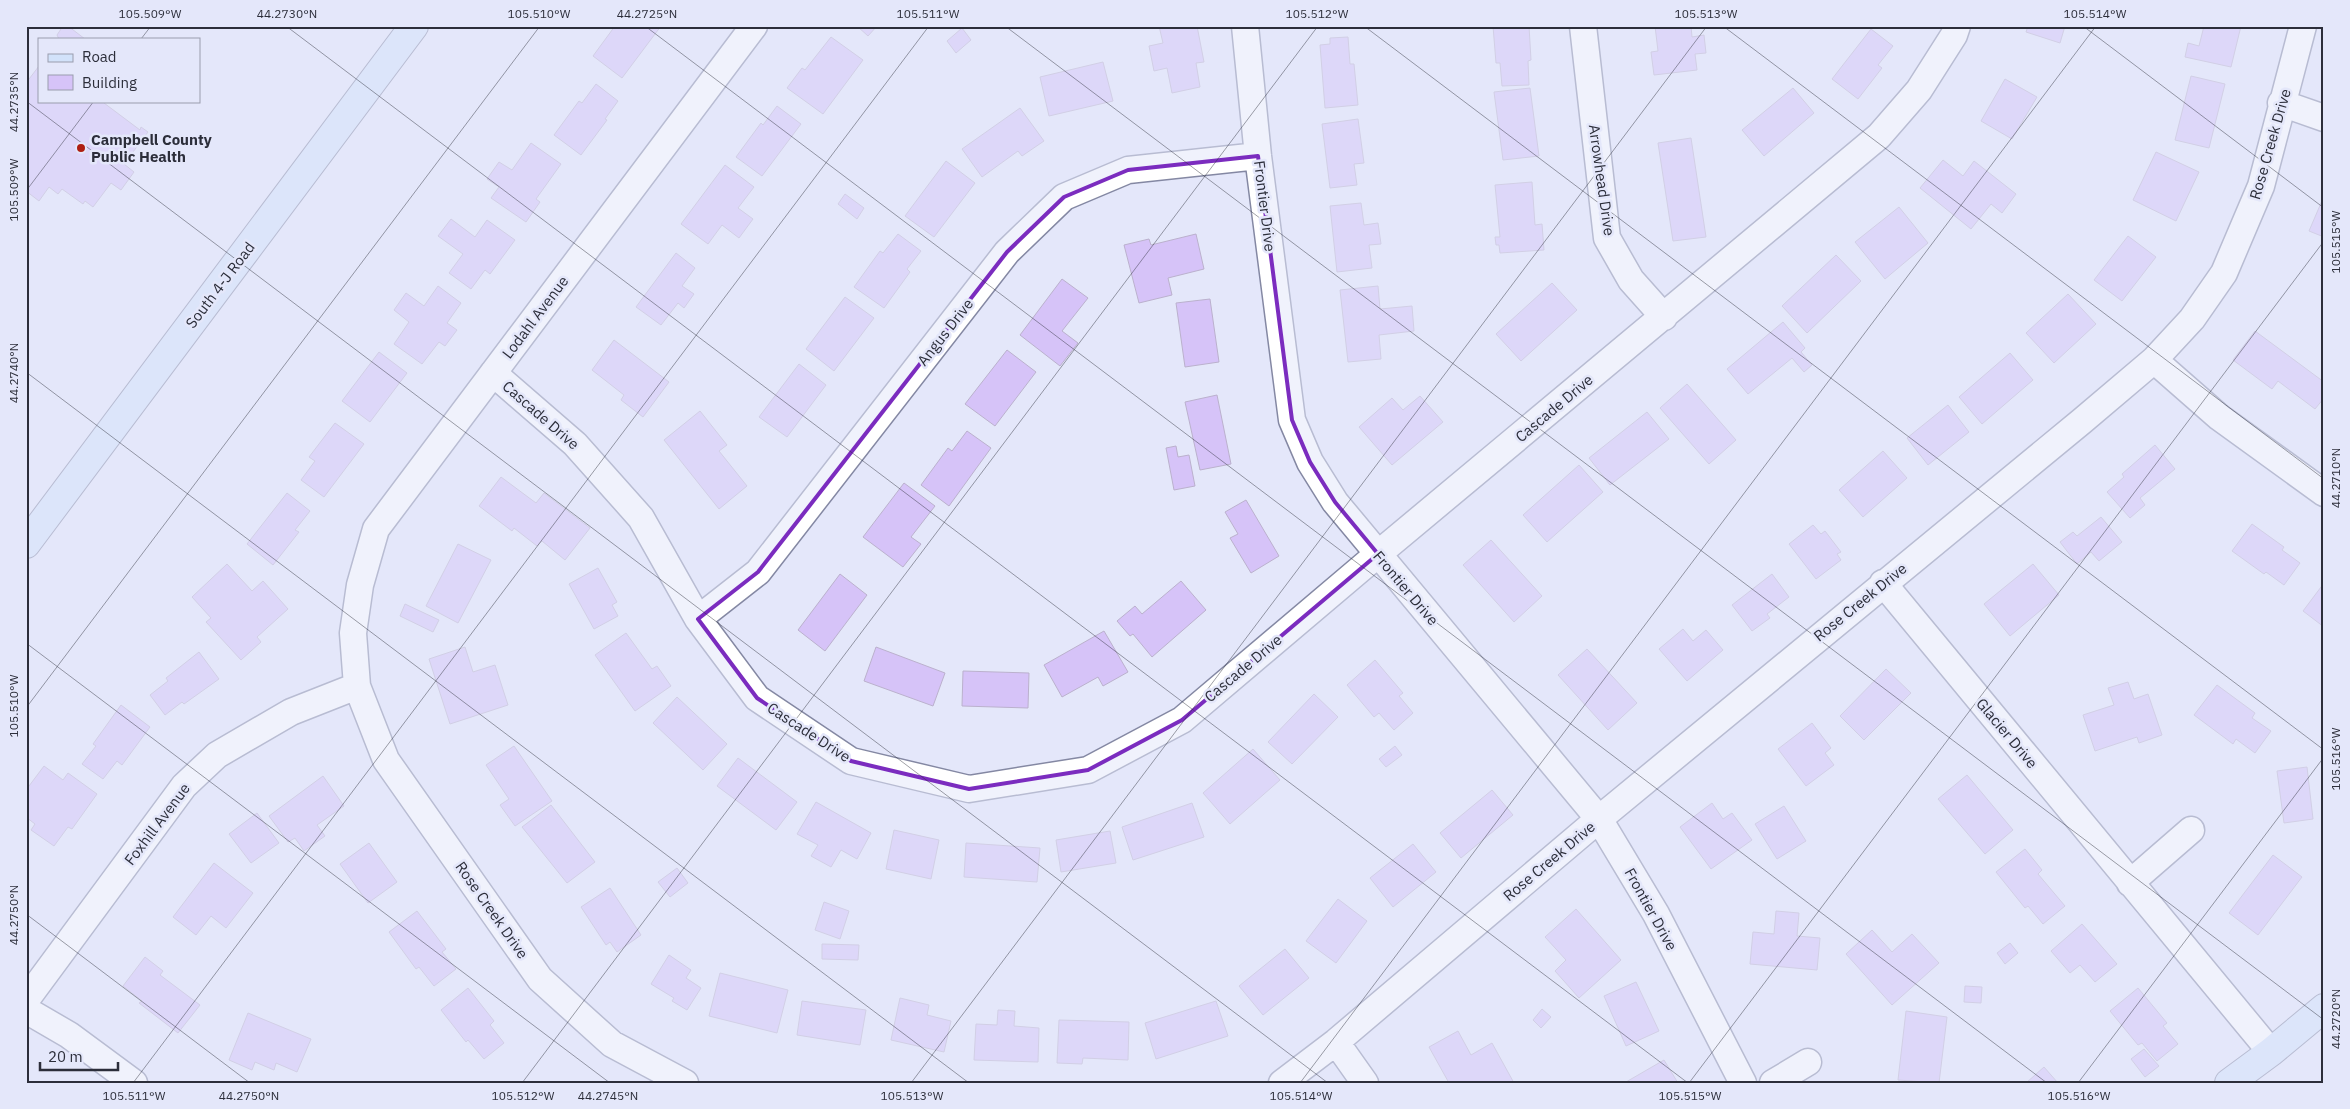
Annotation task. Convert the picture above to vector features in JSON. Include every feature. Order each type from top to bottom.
[{"type":"main road","name":"South 4-J Road","points":[[26,544],[414,26]]},
{"type":"main road","points":[[2229,1083],[2271,1052],[2324,1008]]},
{"type":"street","name":"Lodahl Avenue","points":[[357,686],[353,633],[360,585],[376,528],[754,26]]},
{"type":"street","name":"Frontier Drive","points":[[1245,26],[1258,156],[1292,420],[1310,462],[1335,502],[1599,818],[1656,914],[1743,1083]]},
{"type":"street","name":"Arrowhead Drive","points":[[1583,26],[1607,238],[1631,280],[1664,317]]},
{"type":"street","name":"Cascade Drive","points":[[493,373],[575,444],[641,518],[698,619],[757,698],[851,761],[969,789],[1088,770],[1182,720],[1879,136],[1919,90],[1954,35],[1957,26]]},
{"type":"street","name":"Rose Creek Drive","points":[[1282,1083],[1336,1042],[1599,818],[1883,583],[2082,422],[2154,360],[2192,319],[2224,273],[2261,186],[2281,103],[2303,26]]},
{"type":"street","points":[[2281,103],[2324,118]]},
{"type":"street","name":"Angus Drive","points":[[698,619],[758,572],[1007,252],[1064,197],[1128,170],[1258,156]]},
{"type":"street","points":[[2154,360],[2219,417],[2324,493]]},
{"type":"street","name":"Glacier Drive","points":[[1883,583],[2271,1052]]},
{"type":"street","name":"Rose Creek Drive","points":[[357,686],[386,760],[540,979],[612,1044],[685,1083]]},
{"type":"street","name":"Foxhill Avenue","points":[[26,1000],[184,786],[217,755],[291,712],[357,686]]},
{"type":"street","points":[[2130,883],[2192,830]]},
{"type":"street","points":[[26,1010],[69,1035],[134,1083]]},
{"type":"street","points":[[1336,1042],[1365,1083]]},
{"type":"street","points":[[1773,1083],[1808,1062]]},
{"type":"highlighted area","points":[[1258,156],[1292,420],[1310,462],[1335,502],[1378,554],[1182,720],[1088,770],[969,789],[851,761],[757,698],[698,619],[758,572],[1007,252],[1064,197],[1128,170]]},
{"type":"building","points":[[63,26],[68,26],[84,38],[58,38],[57,35]]},
{"type":"building","points":[[615,26],[661,26],[622,78],[593,56]]},
{"type":"building","points":[[857,26],[877,26],[868,36]]},
{"type":"building","points":[[1159,26],[1197,26],[1204,62],[1196,63],[1200,87],[1172,93],[1167,68],[1154,71],[1149,46],[1163,43]]},
{"type":"building","points":[[1493,26],[1529,26],[1531,60],[1528,61],[1529,85],[1502,86],[1500,63],[1496,63]]},
{"type":"building","points":[[1655,26],[1691,26],[1692,37],[1704,35],[1706,53],[1695,54],[1697,70],[1654,75],[1651,52],[1658,51]]},
{"type":"building","points":[[2028,26],[2065,26],[2060,43],[2026,32]]},
{"type":"building","points":[[2204,26],[2241,26],[2231,67],[2185,57],[2188,43],[2199,46]]},
{"type":"building","points":[[962,28],[971,40],[956,53],[947,41]]},
{"type":"building","points":[[1871,29],[1893,46],[1878,65],[1882,68],[1858,99],[1832,79]]},
{"type":"building","points":[[831,37],[863,60],[823,114],[787,88],[802,68],[805,70]]},
{"type":"building","points":[[1348,37],[1350,64],[1354,64],[1358,105],[1325,108],[1320,45],[1330,44],[1330,38]]},
{"type":"building","points":[[1103,62],[1113,101],[1049,116],[1040,77]]},
{"type":"building","name":"Campbell County Public Health","points":[[38,67],[38,102],[104,102],[140,130],[141,127],[148,132],[124,164],[134,172],[121,190],[111,183],[93,207],[85,201],[83,204],[62,189],[58,194],[49,187],[39,201],[26,191],[26,83]]},
{"type":"building","points":[[2191,76],[2225,84],[2209,148],[2175,140]]},
{"type":"building","points":[[2005,79],[2037,97],[2012,139],[1981,121]]},
{"type":"building","points":[[596,84],[618,101],[605,119],[607,120],[581,155],[554,135],[579,101],[582,103]]},
{"type":"building","points":[[1530,88],[1539,156],[1503,160],[1494,92]]},
{"type":"building","points":[[1793,88],[1814,113],[1764,156],[1742,130]]},
{"type":"building","points":[[777,106],[801,124],[762,176],[736,157],[761,123],[763,125]]},
{"type":"building","points":[[1020,108],[1044,141],[1022,156],[1018,151],[982,177],[962,149]]},
{"type":"building","points":[[1358,119],[1364,163],[1354,164],[1357,185],[1330,188],[1322,124]]},
{"type":"building","points":[[1691,138],[1706,237],[1673,241],[1658,143]]},
{"type":"building","points":[[531,143],[561,164],[536,199],[540,202],[526,222],[491,198],[499,187],[487,179],[499,162],[512,170]]},
{"type":"building","points":[[2156,152],[2199,172],[2176,221],[2133,200]]},
{"type":"building","points":[[1943,160],[1963,176],[1974,161],[2016,194],[2002,213],[1991,204],[1971,229],[1920,188]]},
{"type":"building","points":[[946,161],[975,183],[934,237],[905,216]]},
{"type":"building","points":[[725,165],[754,187],[738,208],[753,219],[739,238],[722,225],[708,244],[681,224]]},
{"type":"building","points":[[1532,182],[1535,225],[1542,224],[1544,250],[1500,253],[1495,237],[1500,237],[1495,185]]},
{"type":"building","points":[[845,194],[864,208],[857,219],[838,204]]},
{"type":"building","points":[[2324,196],[2324,237],[2309,231]]},
{"type":"building","points":[[1361,203],[1364,225],[1378,223],[1381,244],[1369,245],[1372,268],[1337,272],[1330,206]]},
{"type":"building","points":[[1899,207],[1928,243],[1885,279],[1855,242]]},
{"type":"building","points":[[451,219],[475,237],[487,220],[515,240],[490,274],[485,270],[471,289],[449,273],[463,254],[438,236]]},
{"type":"building","points":[[898,234],[921,251],[907,269],[910,272],[884,308],[854,287],[880,251],[883,253]]},
{"type":"building","points":[[1196,234],[1204,269],[1168,278],[1172,295],[1139,303],[1124,245],[1149,239],[1151,245]]},
{"type":"building","points":[[2128,236],[2156,257],[2122,301],[2094,280]]},
{"type":"building","points":[[676,253],[695,268],[682,286],[694,294],[684,308],[678,303],[661,325],[636,307]]},
{"type":"building","points":[[1836,255],[1861,281],[1807,333],[1782,306]]},
{"type":"building","points":[[1062,279],[1088,298],[1062,331],[1078,343],[1060,366],[1020,335]]},
{"type":"building","points":[[1552,283],[1577,310],[1521,361],[1496,334]]},
{"type":"building","points":[[438,286],[461,303],[447,323],[457,330],[445,346],[439,342],[422,364],[394,344],[409,322],[394,310],[406,293],[424,306]]},
{"type":"building","points":[[1378,286],[1380,309],[1412,306],[1414,331],[1379,335],[1381,359],[1348,362],[1340,290]]},
{"type":"building","points":[[2068,294],[2096,324],[2054,363],[2026,333]]},
{"type":"building","points":[[845,297],[874,318],[834,371],[806,349]]},
{"type":"building","points":[[1210,299],[1219,362],[1185,367],[1176,303]]},
{"type":"building","points":[[1783,322],[1805,348],[1801,352],[1812,365],[1804,372],[1792,358],[1748,394],[1727,369]]},
{"type":"building","points":[[2255,331],[2324,382],[2324,398],[2315,409],[2278,381],[2272,389],[2233,360]]},
{"type":"building","points":[[614,340],[669,382],[643,417],[621,400],[624,395],[592,370]]},
{"type":"building","points":[[1007,350],[1036,372],[995,426],[965,404]]},
{"type":"building","points":[[379,352],[407,373],[370,422],[342,401]]},
{"type":"building","points":[[2010,353],[2033,380],[1982,424],[1959,397]]},
{"type":"building","points":[[799,364],[826,385],[787,437],[759,417]]},
{"type":"building","points":[[1687,384],[1736,440],[1709,464],[1660,408]]},
{"type":"building","points":[[1217,395],[1231,464],[1200,470],[1185,402]]},
{"type":"building","points":[[1420,396],[1443,422],[1392,465],[1359,427],[1392,398],[1403,410]]},
{"type":"building","points":[[1948,405],[1969,432],[1928,465],[1907,438]]},
{"type":"building","points":[[700,411],[727,445],[719,451],[747,486],[719,509],[664,440]]},
{"type":"building","points":[[1647,412],[1669,439],[1610,485],[1589,458]]},
{"type":"building","points":[[335,423],[364,444],[324,497],[301,480],[315,461],[309,457]]},
{"type":"building","points":[[967,431],[991,448],[949,506],[921,485],[948,448],[952,451]]},
{"type":"building","points":[[2155,445],[2175,469],[2140,498],[2145,505],[2130,518],[2107,492],[2124,477],[2122,474]]},
{"type":"building","points":[[1176,446],[1178,457],[1189,455],[1195,486],[1174,490],[1166,448]]},
{"type":"building","points":[[1883,451],[1907,478],[1863,517],[1839,490]]},
{"type":"building","points":[[1579,465],[1603,492],[1547,542],[1523,515]]},
{"type":"building","points":[[501,477],[536,503],[544,493],[590,528],[565,560],[542,541],[537,546],[514,528],[512,531],[479,506]]},
{"type":"building","points":[[904,483],[935,506],[911,537],[921,544],[903,567],[863,537]]},
{"type":"building","points":[[287,493],[310,511],[295,530],[299,532],[273,565],[247,544]]},
{"type":"building","points":[[1246,500],[1279,556],[1251,573],[1230,538],[1238,534],[1225,512]]},
{"type":"building","points":[[2101,517],[2122,542],[2099,561],[2091,552],[2077,564],[2060,542],[2073,532],[2077,536]]},
{"type":"building","points":[[2252,524],[2284,547],[2282,550],[2300,563],[2284,585],[2266,572],[2264,574],[2232,551]]},
{"type":"building","points":[[1813,525],[1821,534],[1825,531],[1841,552],[1837,554],[1841,560],[1816,579],[1789,544]]},
{"type":"building","points":[[1491,540],[1542,596],[1514,622],[1463,565]]},
{"type":"building","points":[[458,544],[491,560],[458,623],[426,606]]},
{"type":"building","points":[[227,564],[252,591],[263,581],[288,609],[257,637],[261,642],[241,660],[206,622],[211,618],[192,597]]},
{"type":"building","points":[[2033,564],[2059,595],[2010,636],[1984,604]]},
{"type":"building","points":[[598,568],[617,602],[612,605],[618,616],[594,629],[569,584]]},
{"type":"building","points":[[840,574],[867,595],[825,651],[798,630]]},
{"type":"building","points":[[1772,574],[1789,597],[1767,614],[1770,618],[1752,631],[1732,605]]},
{"type":"building","points":[[1181,581],[1206,610],[1152,657],[1133,634],[1130,636],[1117,621],[1135,606],[1142,614]]},
{"type":"building","points":[[2324,583],[2324,627],[2303,611]]},
{"type":"building","points":[[405,604],[439,620],[433,632],[400,616]]},
{"type":"building","points":[[1683,629],[1693,641],[1706,630],[1723,650],[1687,681],[1659,649]]},
{"type":"building","points":[[1104,631],[1128,672],[1103,686],[1098,677],[1062,697],[1044,665]]},
{"type":"building","points":[[626,633],[652,669],[657,666],[671,686],[635,711],[595,655]]},
{"type":"building","points":[[465,647],[473,672],[495,665],[508,705],[450,724],[429,659]]},
{"type":"building","points":[[876,647],[945,673],[933,706],[864,681]]},
{"type":"building","points":[[1587,649],[1637,703],[1608,730],[1558,675]]},
{"type":"building","points":[[199,652],[219,679],[165,715],[150,695],[168,681],[166,678]]},
{"type":"building","points":[[1375,660],[1403,693],[1399,696],[1413,713],[1394,730],[1379,713],[1374,717],[1347,685]]},
{"type":"building","points":[[1886,669],[1911,693],[1864,740],[1840,716]]},
{"type":"building","points":[[963,671],[1029,673],[1028,708],[962,706]]},
{"type":"building","points":[[2128,682],[2134,699],[2148,694],[2162,735],[2139,743],[2137,737],[2095,751],[2083,715],[2114,705],[2108,688]]},
{"type":"building","points":[[2217,685],[2255,713],[2252,718],[2271,731],[2255,753],[2236,739],[2233,744],[2194,715]]},
{"type":"building","points":[[1314,694],[1338,717],[1292,764],[1268,742]]},
{"type":"building","points":[[677,697],[727,744],[703,770],[653,723]]},
{"type":"building","points":[[121,705],[150,727],[122,765],[117,761],[103,779],[82,764],[96,746],[93,744]]},
{"type":"building","points":[[1812,723],[1831,748],[1825,753],[1834,765],[1806,786],[1778,749]]},
{"type":"building","points":[[514,746],[552,801],[515,826],[500,805],[509,799],[486,765]]},
{"type":"building","points":[[1395,746],[1402,755],[1386,767],[1379,759]]},
{"type":"building","points":[[1253,749],[1280,780],[1230,824],[1203,793]]},
{"type":"building","points":[[738,758],[797,802],[776,830],[717,786]]},
{"type":"building","points":[[44,766],[63,780],[68,773],[97,794],[72,829],[68,827],[54,846],[31,830],[35,824],[26,817],[26,790]]},
{"type":"building","points":[[2307,767],[2313,819],[2284,823],[2277,771]]},
{"type":"building","points":[[1967,775],[2013,830],[1985,854],[1938,799]]},
{"type":"building","points":[[323,776],[344,806],[317,825],[325,836],[304,851],[295,838],[288,842],[269,816]]},
{"type":"building","points":[[1492,790],[1513,815],[1461,858],[1440,833]]},
{"type":"building","points":[[816,802],[871,833],[857,859],[841,850],[831,867],[811,856],[818,845],[797,834]]},
{"type":"building","points":[[1192,803],[1204,837],[1133,860],[1122,827]]},
{"type":"building","points":[[1712,803],[1723,819],[1732,813],[1752,840],[1711,869],[1680,827]]},
{"type":"building","points":[[551,805],[595,862],[567,883],[522,827]]},
{"type":"building","points":[[1784,806],[1806,841],[1777,859],[1755,824]]},
{"type":"building","points":[[257,813],[279,843],[251,863],[229,834]]},
{"type":"building","points":[[894,830],[939,840],[931,879],[886,869]]},
{"type":"building","points":[[1110,831],[1116,863],[1061,872],[1056,840]]},
{"type":"building","points":[[369,843],[397,882],[368,903],[340,864]]},
{"type":"building","points":[[966,843],[1040,848],[1037,882],[964,877]]},
{"type":"building","points":[[1413,844],[1436,872],[1393,907],[1370,878]]},
{"type":"building","points":[[2025,849],[2042,870],[2038,874],[2065,906],[2043,924],[2028,906],[2025,908],[1996,872]]},
{"type":"building","points":[[2273,855],[2302,877],[2258,935],[2229,913]]},
{"type":"building","points":[[214,863],[253,893],[226,928],[211,916],[196,935],[173,917]]},
{"type":"building","points":[[677,868],[688,883],[670,897],[658,882]]},
{"type":"building","points":[[610,888],[641,935],[617,952],[610,942],[606,945],[581,907]]},
{"type":"building","points":[[1338,899],[1367,921],[1336,963],[1306,941]]},
{"type":"building","points":[[824,902],[849,911],[840,939],[815,930]]},
{"type":"building","points":[[1576,909],[1621,960],[1579,998],[1555,971],[1566,960],[1545,937]]},
{"type":"building","points":[[417,911],[446,949],[442,952],[456,969],[434,986],[419,967],[416,969],[389,932]]},
{"type":"building","points":[[1776,911],[1799,913],[1797,936],[1820,938],[1817,970],[1750,964],[1753,932],[1774,934]]},
{"type":"building","points":[[2082,924],[2117,964],[2095,982],[2080,965],[2070,973],[2051,951]]},
{"type":"building","points":[[1872,930],[1892,952],[1912,934],[1939,963],[1892,1005],[1846,954]]},
{"type":"building","points":[[2010,943],[2018,953],[2005,964],[1997,953]]},
{"type":"building","points":[[822,944],[859,945],[858,960],[822,959]]},
{"type":"building","points":[[1285,949],[1309,978],[1263,1015],[1239,986]]},
{"type":"building","points":[[669,955],[691,970],[686,978],[701,988],[687,1010],[672,1001],[674,998],[651,984]]},
{"type":"building","points":[[145,957],[163,971],[160,975],[200,1005],[178,1033],[139,1003],[142,1001],[123,986]]},
{"type":"building","points":[[720,973],[788,990],[777,1033],[709,1016]]},
{"type":"building","points":[[1636,982],[1659,1031],[1626,1046],[1604,996]]},
{"type":"building","points":[[1965,986],[1982,987],[1981,1003],[1964,1002]]},
{"type":"building","points":[[468,988],[494,1021],[490,1025],[504,1043],[484,1059],[468,1040],[466,1042],[441,1010]]},
{"type":"building","points":[[2138,988],[2167,1023],[2163,1026],[2178,1044],[2157,1061],[2142,1043],[2138,1045],[2110,1011]]},
{"type":"building","points":[[900,998],[929,1005],[927,1015],[951,1021],[944,1052],[891,1040]]},
{"type":"building","points":[[802,1001],[866,1010],[860,1045],[797,1035]]},
{"type":"building","points":[[1216,1001],[1228,1036],[1156,1059],[1145,1023]]},
{"type":"building","points":[[1542,1009],[1551,1017],[1541,1028],[1533,1020]]},
{"type":"building","points":[[998,1010],[1015,1011],[1014,1026],[1039,1028],[1038,1062],[974,1060],[976,1024],[997,1025]]},
{"type":"building","points":[[1906,1011],[1947,1017],[1939,1083],[1898,1080]]},
{"type":"building","points":[[248,1013],[311,1039],[297,1072],[276,1063],[274,1070],[255,1062],[252,1070],[229,1060]]},
{"type":"building","points":[[1059,1020],[1129,1022],[1128,1060],[1083,1058],[1082,1064],[1057,1063]]},
{"type":"building","points":[[1458,1031],[1471,1055],[1492,1043],[1514,1083],[1449,1083],[1429,1047]]},
{"type":"building","points":[[2144,1049],[2159,1066],[2145,1077],[2131,1059]]},
{"type":"building","points":[[1664,1060],[1678,1083],[1626,1083],[1626,1082]]},
{"type":"building","points":[[2044,1067],[2058,1083],[2026,1083]]},
{"type":"place","name":"Campbell County Public Health","points":[[81,148]]}]
